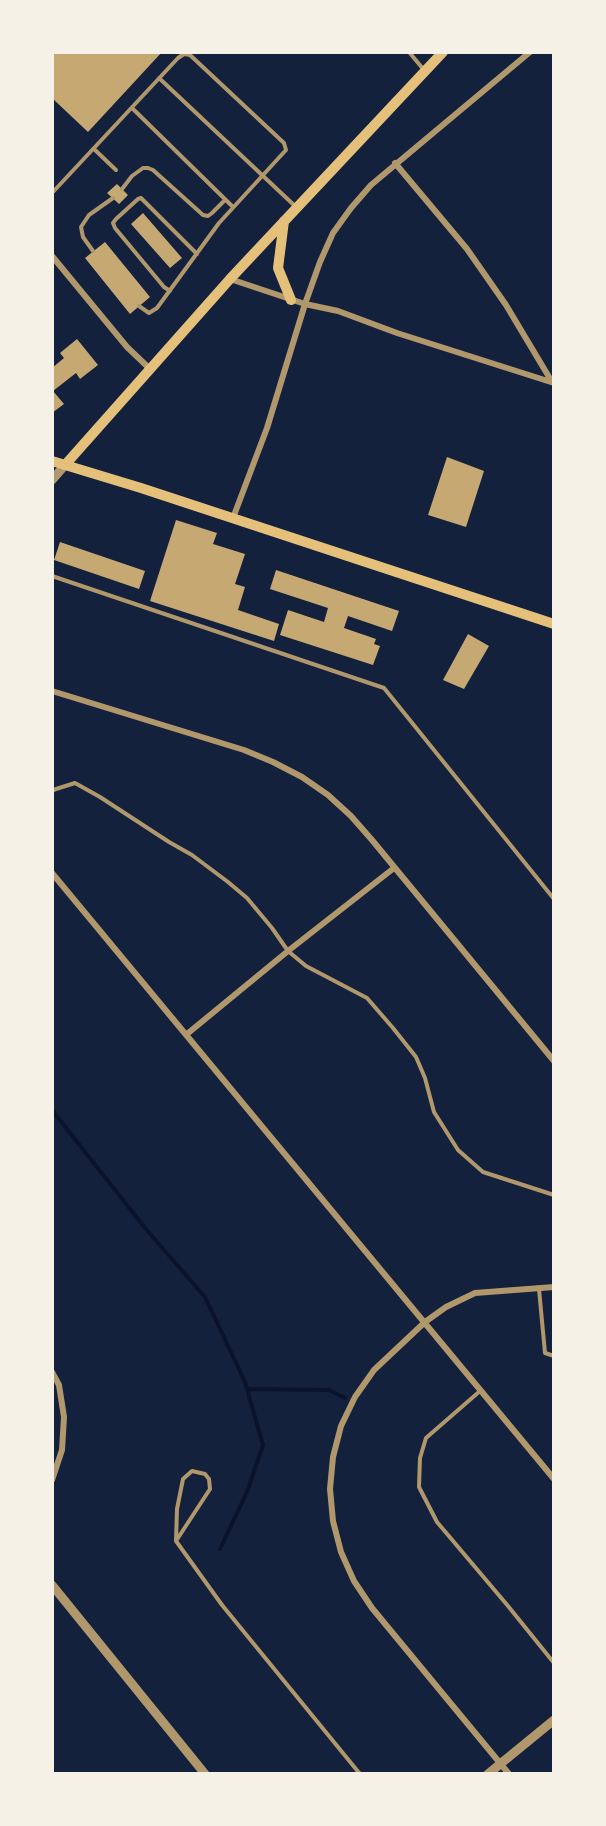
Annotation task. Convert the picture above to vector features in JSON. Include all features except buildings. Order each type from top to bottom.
[{"type":"main road","points":[[65,465],[230,279],[443,52]]},
{"type":"main road","points":[[284,221],[278,268],[291,300]]},
{"type":"main road","points":[[52,461],[554,624]]},
{"type":"street","points":[[233,518],[267,428],[305,304],[333,233],[371,185],[530,52]]},
{"type":"street","points":[[395,164],[467,249],[506,305],[553,383]]},
{"type":"street","points":[[52,256],[127,347],[150,369]]},
{"type":"street","points":[[230,279],[291,300],[338,311],[397,333],[553,383]]},
{"type":"street","points":[[52,480],[65,465]]},
{"type":"street","points":[[52,692],[244,750],[292,772],[328,795],[351,816],[554,1061]]},
{"type":"street","points":[[187,1034],[394,868]]},
{"type":"street","points":[[52,873],[554,1479]]},
{"type":"street","points":[[509,1773],[372,1608],[354,1581],[341,1552],[333,1521],[330,1489],[333,1457],[341,1426],[355,1397],[374,1370],[425,1322],[446,1307],[475,1293],[554,1287]]},
{"type":"street","points":[[52,1372],[58,1385],[64,1417],[62,1450],[52,1480]]},
{"type":"street","points":[[52,1585],[205,1773]]},
{"type":"street","points":[[488,1773],[554,1720]]},
{"type":"lane","points":[[409,52],[425,71]]},
{"type":"lane","points":[[52,193],[178,58],[188,54],[284,143],[286,150],[219,223],[153,312],[145,312],[139,306]]},
{"type":"lane","points":[[159,78],[296,208]]},
{"type":"lane","points":[[132,108],[233,207]]},
{"type":"lane","points":[[94,149],[116,170]]},
{"type":"lane","points":[[122,189],[132,176],[148,168],[203,215],[208,216],[225,200]]},
{"type":"lane","points":[[93,251],[83,237],[81,227],[89,215],[113,198]]},
{"type":"lane","points":[[170,291],[115,228],[116,219],[141,198],[197,254]]},
{"type":"lane","points":[[52,576],[384,688],[554,899]]},
{"type":"lane","points":[[52,791],[75,783],[100,796],[192,855],[228,882],[247,898],[288,951],[306,966],[367,998],[393,1028],[416,1057],[426,1078],[434,1112],[458,1150],[483,1172],[554,1195]]},
{"type":"lane","points":[[539,1289],[545,1353],[554,1356]]},
{"type":"lane","points":[[480,1391],[426,1438],[420,1458],[420,1487],[437,1522],[554,1663]]},
{"type":"lane","points":[[176,1541],[210,1489],[209,1479],[205,1474],[192,1471],[183,1479],[177,1509],[176,1541],[222,1605],[360,1773]]},
{"type":"waterway","points":[[52,1110],[145,1228],[205,1297],[245,1382],[263,1445],[247,1492],[220,1549]]},
{"type":"waterway","points":[[247,1389],[329,1390],[345,1398]]}]
